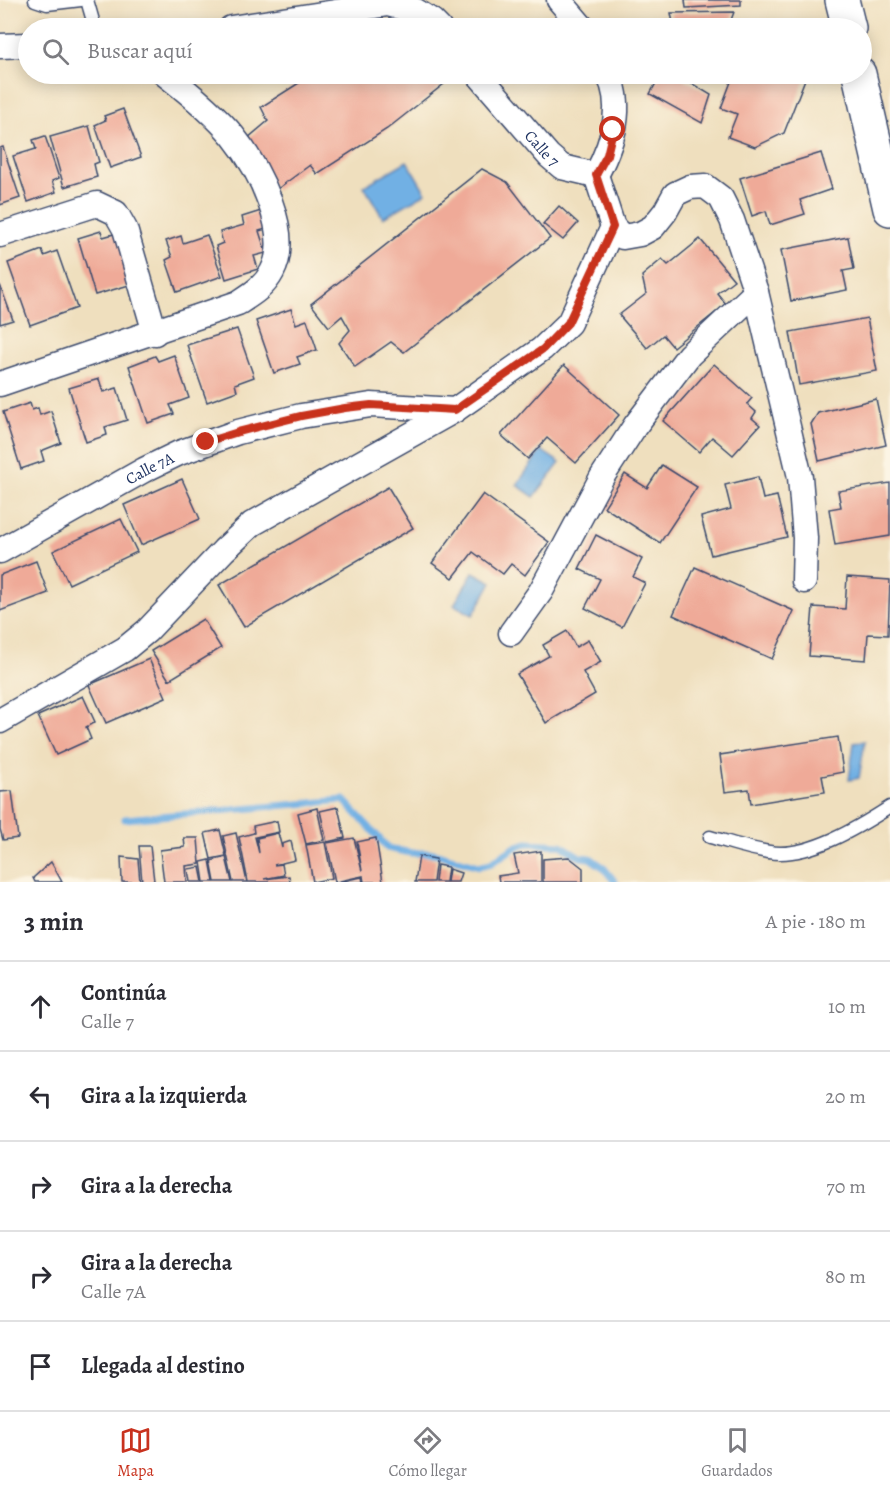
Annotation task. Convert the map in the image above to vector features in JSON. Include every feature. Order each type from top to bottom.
[{"type":"main road","points":[[842,0],[846,18]]},
{"type":"main road","points":[[861,84],[890,209]]},
{"type":"street","points":[[559,0],[574,18]]},
{"type":"street","points":[[277,18],[332,6],[388,4],[416,11],[427,18]]},
{"type":"street","points":[[0,46],[18,45]]},
{"type":"street","points":[[0,384],[238,303],[259,290],[272,273],[276,263],[278,235],[270,200],[251,162],[233,136],[176,84]]},
{"type":"street","name":"Calle 7","points":[[487,84],[549,156],[562,166],[596,175]]},
{"type":"street","points":[[613,84],[616,108],[613,130],[607,155],[596,175],[613,227],[623,237],[640,234],[653,227],[675,194],[690,187],[705,186],[721,198],[732,220],[756,292],[800,477],[805,538],[804,582]]},
{"type":"street","points":[[0,235],[97,204],[116,213],[125,229],[155,333]]},
{"type":"street","points":[[0,721],[125,649],[147,631],[252,524],[455,410],[543,349],[568,323],[613,227]]},
{"type":"street","points":[[511,633],[541,591],[602,477],[635,426],[689,355],[756,292]]},
{"type":"street","name":"Calle 7A","points":[[0,551],[153,466],[188,449],[238,432],[301,416],[371,405],[455,410]]},
{"type":"lane","points":[[35,0],[47,4],[81,0]]},
{"type":"lane","points":[[87,0],[92,18]]},
{"type":"lane","points":[[710,837],[771,853],[807,850],[863,824],[890,807]]},
{"type":"water","points":[[407,161],[426,193],[383,218],[364,186]]},
{"type":"water","points":[[541,450],[560,463],[534,497],[517,485]]},
{"type":"water","points":[[473,572],[492,582],[473,615],[454,605]]},
{"type":"water","points":[[865,741],[859,778],[849,780],[854,743]]},
{"type":"building","points":[[685,0],[741,0],[741,5],[686,8]]},
{"type":"building","points":[[734,12],[732,18],[672,18],[671,13]]},
{"type":"building","points":[[297,84],[444,84],[387,129],[317,174],[310,165],[276,190],[247,139],[268,121],[261,107]]},
{"type":"building","points":[[656,84],[693,84],[711,95],[702,123],[650,94]]},
{"type":"building","points":[[730,84],[803,84],[784,133],[755,147],[728,137],[737,114],[721,108]]},
{"type":"building","points":[[123,109],[141,157],[110,168],[95,125],[106,120],[104,116]]},
{"type":"building","points":[[89,126],[99,162],[94,164],[97,177],[64,187],[50,137]]},
{"type":"building","points":[[45,136],[59,178],[52,181],[56,192],[28,202],[13,156],[36,149],[33,140]]},
{"type":"building","points":[[3,147],[20,198],[0,205],[0,148]]},
{"type":"building","points":[[821,153],[832,189],[800,200],[805,214],[770,225],[766,211],[752,216],[740,178]]},
{"type":"building","points":[[482,169],[507,182],[550,238],[404,352],[391,342],[355,367],[339,343],[350,330],[342,316],[329,327],[311,304]]},
{"type":"building","points":[[559,206],[578,223],[563,240],[543,224]]},
{"type":"building","points":[[261,211],[266,229],[259,231],[266,253],[254,256],[258,269],[226,279],[216,246],[223,243],[220,232],[244,225],[242,217]]},
{"type":"building","points":[[101,231],[103,237],[121,232],[136,283],[95,295],[78,238]]},
{"type":"building","points":[[207,235],[222,276],[177,292],[166,260],[172,257],[166,241],[181,236],[183,243]]},
{"type":"building","points":[[848,237],[854,269],[843,271],[847,290],[791,301],[781,250]]},
{"type":"building","points":[[700,239],[734,280],[717,293],[726,304],[673,347],[663,335],[647,348],[619,315],[646,294],[642,276],[662,259],[668,265]]},
{"type":"building","points":[[42,250],[44,256],[57,251],[77,308],[30,325],[8,263]]},
{"type":"building","points":[[0,285],[13,320],[0,324]]},
{"type":"building","points":[[291,309],[296,324],[307,320],[317,350],[297,357],[300,364],[274,373],[256,321]]},
{"type":"building","points":[[867,318],[877,371],[799,385],[790,332]]},
{"type":"building","points":[[237,329],[254,377],[235,384],[237,391],[207,402],[187,345]]},
{"type":"building","points":[[174,355],[189,398],[170,405],[174,414],[148,423],[129,366],[155,356],[158,361]]},
{"type":"building","points":[[714,364],[752,398],[747,404],[756,412],[752,418],[760,425],[733,455],[712,437],[699,452],[663,421]]},
{"type":"building","points":[[564,365],[619,415],[576,463],[547,438],[528,459],[501,435]]},
{"type":"building","points":[[99,379],[103,392],[117,388],[127,420],[105,427],[107,435],[86,442],[69,388]]},
{"type":"building","points":[[876,399],[886,445],[819,461],[811,424],[818,413]]},
{"type":"building","points":[[30,403],[32,410],[38,408],[40,415],[51,411],[61,443],[41,451],[44,461],[21,469],[3,412]]},
{"type":"building","points":[[662,465],[697,487],[660,543],[604,507],[625,474],[647,488]]},
{"type":"building","points":[[758,477],[763,499],[777,496],[787,537],[711,555],[701,517],[731,509],[725,485]]},
{"type":"building","points":[[182,479],[200,519],[141,545],[124,505]]},
{"type":"building","points":[[890,483],[890,536],[835,545],[829,509],[841,507],[838,491]]},
{"type":"building","points":[[388,487],[413,528],[244,627],[219,585]]},
{"type":"building","points":[[483,494],[549,542],[525,575],[511,564],[503,574],[473,552],[453,578],[432,563]]},
{"type":"building","points":[[121,519],[137,552],[69,584],[53,551]]},
{"type":"building","points":[[596,535],[642,559],[633,577],[645,583],[622,627],[585,608],[600,579],[579,569]]},
{"type":"building","points":[[36,561],[48,593],[0,611],[0,575]]},
{"type":"building","points":[[695,567],[794,611],[772,659],[673,615]]},
{"type":"building","points":[[847,577],[890,580],[888,635],[868,634],[866,660],[809,656],[813,607],[845,609]]},
{"type":"building","points":[[203,619],[221,648],[169,680],[151,651]]},
{"type":"building","points":[[567,631],[576,647],[588,640],[601,662],[583,672],[595,694],[546,723],[517,674],[549,656],[543,645]]},
{"type":"building","points":[[149,659],[166,697],[106,723],[89,685]]},
{"type":"building","points":[[83,696],[95,722],[86,727],[91,739],[56,755],[38,716]]},
{"type":"building","points":[[838,737],[843,772],[822,776],[825,792],[751,804],[749,789],[725,792],[720,755]]},
{"type":"building","points":[[12,791],[18,838],[3,840],[0,829],[0,792]]},
{"type":"building","points":[[338,807],[345,838],[327,842],[320,811]]},
{"type":"building","points":[[317,808],[324,840],[306,844],[298,813]]},
{"type":"building","points":[[277,821],[279,832],[255,837],[259,853],[257,838],[278,833],[282,848],[282,844],[291,841],[295,860],[274,865],[282,864],[284,875],[264,879],[289,876],[290,882],[248,882],[239,837],[254,833],[253,826]]},
{"type":"building","points":[[220,830],[226,856],[211,859],[205,833]]},
{"type":"building","points":[[236,833],[247,882],[233,882],[223,836]]},
{"type":"building","points":[[184,838],[198,838],[200,864],[186,866],[187,882],[164,882],[160,850],[185,847]]},
{"type":"building","points":[[354,838],[362,871],[357,842],[376,838],[383,882],[364,882],[363,876],[335,882],[327,843]]},
{"type":"building","points":[[325,842],[332,878],[313,882],[306,845]]},
{"type":"building","points":[[139,846],[150,846],[154,881],[142,882]]},
{"type":"building","points":[[541,851],[541,882],[499,882],[498,876],[518,873],[514,855]]},
{"type":"building","points":[[419,856],[436,859],[433,882],[415,882]]},
{"type":"building","points":[[121,857],[138,859],[140,882],[122,882]]},
{"type":"building","points":[[226,857],[232,882],[215,882],[211,861]]},
{"type":"building","points":[[569,857],[583,868],[583,882],[543,882],[543,859]]},
{"type":"building","points":[[210,860],[214,882],[204,882],[201,862]]},
{"type":"building","points":[[51,862],[62,882],[35,882],[33,878]]},
{"type":"building","points":[[437,865],[448,867],[446,882],[435,882]]},
{"type":"building","points":[[200,867],[203,882],[190,882],[188,869]]},
{"type":"building","points":[[449,869],[461,873],[458,882],[447,882]]},
{"type":"building","points":[[362,877],[363,882],[342,882],[342,881]]},
{"type":"waterway","points":[[125,819],[344,800],[387,848],[411,853],[434,853],[479,866],[491,863],[517,846],[527,843],[561,845],[580,857],[590,858],[603,867],[615,882]]},
{"type":"route","points":[[206,442],[301,416],[345,408],[371,405],[455,410],[543,349],[568,323],[613,227],[596,175],[607,155],[613,130]]}]
